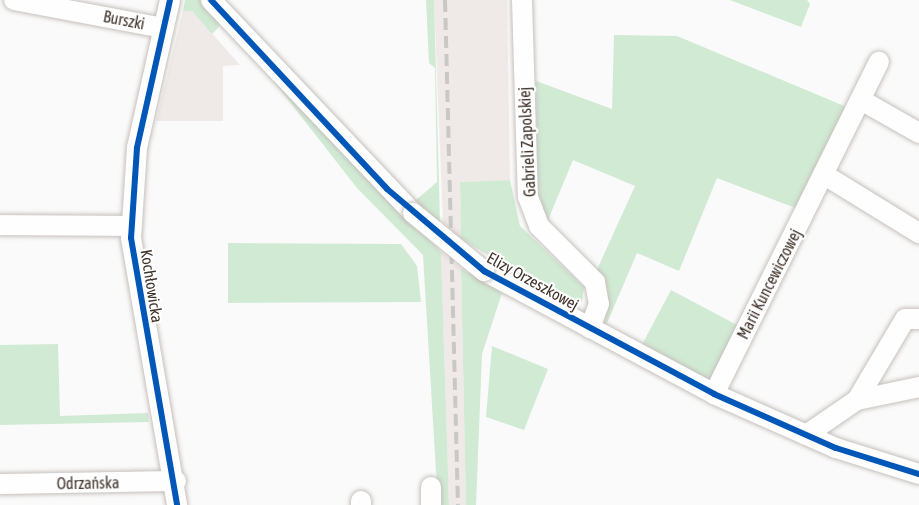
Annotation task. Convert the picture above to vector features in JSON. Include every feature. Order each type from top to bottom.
[{"type":"street","name":"Burszki","points":[[14,0],[163,28]]},
{"type":"street","name":"Kochłowicka","points":[[170,0],[137,148],[131,226],[140,303],[176,481],[177,505]]},
{"type":"street","name":"Elizy Orzeszkowej","points":[[211,0],[413,213],[483,271],[714,394],[806,435],[919,474]]},
{"type":"street","name":"Gabrieli Zapolskiej","points":[[522,0],[528,197],[539,226],[595,282],[599,304],[590,328]]},
{"type":"street","name":"Marii Kuncewiczowej","points":[[714,394],[879,62]]},
{"type":"street","points":[[861,100],[919,133]]},
{"type":"street","points":[[824,174],[919,233]]},
{"type":"street","points":[[0,225],[131,226]]},
{"type":"street","points":[[857,400],[905,319],[919,319]]},
{"type":"street","points":[[806,435],[857,400],[919,387]]},
{"type":"street","name":"Odrzańska","points":[[0,484],[176,481]]},
{"type":"shaded area","points":[[434,0],[507,0],[510,180],[460,182],[461,239],[443,222]]},
{"type":"shaded area","points":[[183,11],[192,11],[240,65],[223,66],[223,121],[156,121]]},
{"type":"shaded area","points":[[441,252],[461,268],[466,505],[449,505]]},
{"type":"green space","points":[[185,0],[204,0],[221,20],[218,28],[212,34],[192,11],[183,11]]},
{"type":"green space","points":[[426,0],[434,0],[440,223],[416,200],[437,182],[435,68],[429,63]]},
{"type":"green space","points":[[730,0],[807,0],[810,4],[801,27]]},
{"type":"green space","points":[[614,35],[677,36],[849,108],[798,209],[717,178],[679,271],[637,253],[604,330],[607,294],[595,274],[635,186],[573,160],[548,220],[538,205],[536,81],[612,109]]},
{"type":"green space","points":[[257,60],[441,252],[449,505],[438,505],[423,255],[357,188]]},
{"type":"green space","points":[[510,180],[520,226],[584,287],[582,302],[564,300],[461,239],[460,182]]},
{"type":"green space","points":[[228,243],[401,244],[417,266],[421,302],[228,303]]},
{"type":"green space","points":[[461,268],[502,293],[482,354],[476,505],[466,505]]},
{"type":"green space","points":[[671,290],[740,327],[710,382],[641,346]]},
{"type":"green space","points":[[58,344],[60,416],[148,413],[149,422],[0,425],[0,345]]},
{"type":"green space","points":[[492,346],[548,369],[524,430],[486,417]]},
{"type":"railway","points":[[445,0],[458,505]]},
{"type":"cycle path","points":[[170,0],[137,148],[131,238],[177,505]]},
{"type":"cycle path","points":[[211,0],[387,189],[484,271],[714,394],[836,448],[919,474]]}]
